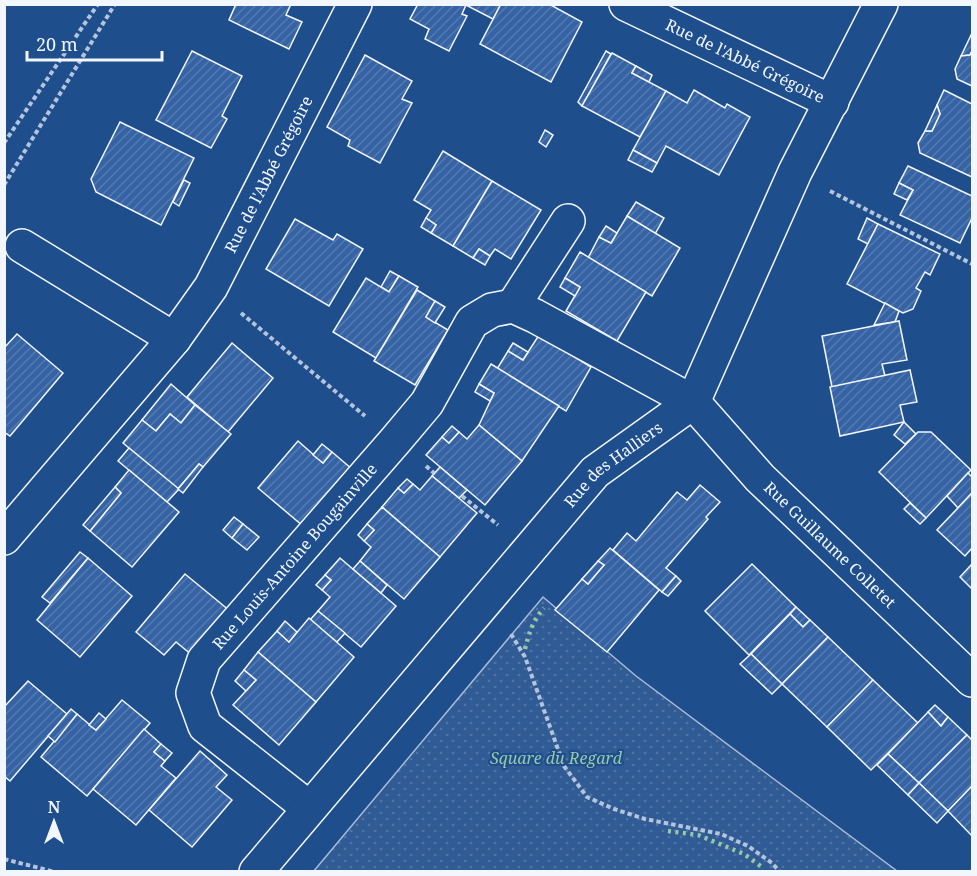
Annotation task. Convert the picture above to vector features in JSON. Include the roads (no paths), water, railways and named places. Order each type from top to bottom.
[{"type":"street","name":"Rue de l'Abbé Grégoire","points":[[4,538],[174,339],[211,287],[355,4]]},
{"type":"street","name":"Rue de l'Abbé Grégoire","points":[[626,4],[832,102]]},
{"type":"street","points":[[568,221],[513,306],[693,402],[795,172],[881,4]]},
{"type":"street","points":[[22,246],[174,339]]},
{"type":"street","name":"Rue Louis-Antoine Bougainville","points":[[309,808],[205,726],[194,693],[204,660],[427,403],[472,322],[492,310],[513,306]]},
{"type":"street","name":"Rue des Halliers","points":[[255,872],[595,472],[693,402]]},
{"type":"street","name":"Rue Guillaume Colletet","points":[[693,402],[760,478],[972,680]]},
{"type":"park label","name":"Square du Regard","points":[[556,758]]}]
